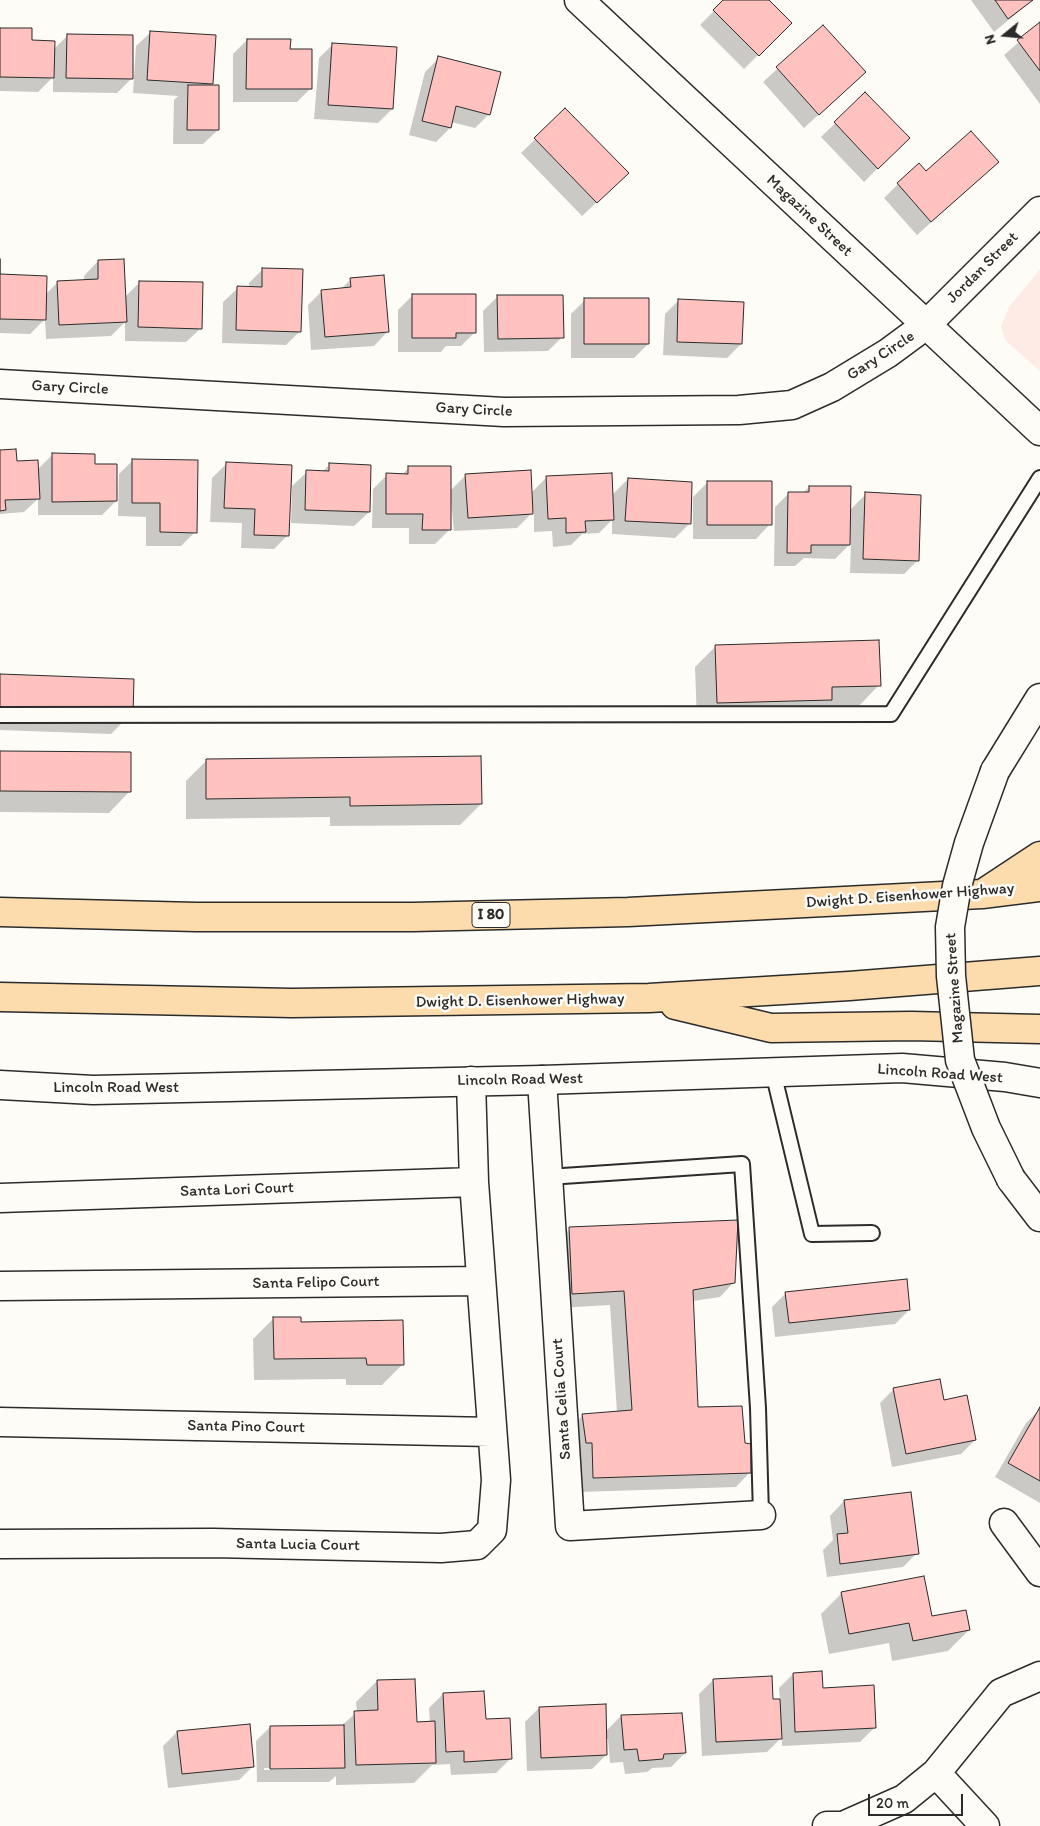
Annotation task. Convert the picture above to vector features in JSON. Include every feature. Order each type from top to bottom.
[{"type":"highway","points":[[982,894],[1040,856]]},
{"type":"highway","name":"Dwight D. Eisenhower Highway","points":[[0,912],[196,918],[413,917],[638,912],[982,894],[1040,887]]},
{"type":"highway","name":"Dwight D. Eisenhower Highway","points":[[0,997],[292,1003],[649,998],[849,986],[1040,971]]},
{"type":"highway","points":[[649,998],[772,1028],[912,1026],[1040,1029]]},
{"type":"street","name":"Magazine Street","points":[[579,0],[1040,430]]},
{"type":"street","name":"Jordan Street","points":[[926,325],[1040,211]]},
{"type":"street","name":"Gary Circle","points":[[0,384],[504,412],[739,410],[792,406],[832,387],[888,353],[926,325]]},
{"type":"street","name":"Magazine Street","points":[[1040,698],[995,771],[969,843],[957,886],[950,927],[951,976],[960,1060],[986,1128],[1011,1178],[1040,1217]]},
{"type":"street","name":"Lincoln Road West","points":[[0,1085],[93,1090],[542,1080],[902,1068],[1005,1077],[1040,1083]]},
{"type":"street","name":"Santa Celia Court","points":[[542,1080],[570,1526],[761,1515]]},
{"type":"street","points":[[471,1081],[474,1182],[491,1432]]},
{"type":"street","name":"Santa Lori Court","points":[[0,1198],[474,1182]]},
{"type":"street","name":"Santa Felipo Court","points":[[0,1286],[481,1281]]},
{"type":"street","name":"Santa Pino Court","points":[[0,1422],[491,1432]]},
{"type":"street","name":"Santa Lucia Court","points":[[0,1544],[213,1542],[441,1548],[477,1545],[492,1530],[496,1480],[491,1432]]},
{"type":"street","points":[[1004,1524],[1040,1572]]},
{"type":"street","points":[[828,1826],[843,1826],[904,1799],[936,1773],[1001,1693],[1040,1676]]},
{"type":"street","points":[[936,1773],[984,1826]]},
{"type":"lane","points":[[0,715],[891,714],[1040,478]]},
{"type":"lane","points":[[773,1072],[812,1234],[872,1233]]},
{"type":"lane","points":[[548,1177],[742,1164],[758,1408],[761,1515]]},
{"type":"shaded area","points":[[1040,269],[1040,371],[1006,341],[1001,327],[1009,307]]},
{"type":"building","points":[[723,0],[769,0],[792,23],[759,56],[713,10]]},
{"type":"building","points":[[995,0],[1033,0],[1008,19]]},
{"type":"building","points":[[1040,22],[1040,71],[1017,40]]},
{"type":"building","points":[[823,25],[866,72],[819,115],[776,67]]},
{"type":"building","points":[[0,28],[32,28],[32,40],[55,41],[54,78],[0,77]]},
{"type":"building","points":[[150,31],[216,35],[213,84],[147,80]]},
{"type":"building","points":[[67,34],[133,35],[133,79],[66,78]]},
{"type":"building","points":[[247,39],[291,39],[290,49],[312,49],[312,89],[246,89]]},
{"type":"building","points":[[332,43],[397,47],[393,109],[328,105]]},
{"type":"building","points":[[438,56],[501,72],[490,115],[456,106],[451,128],[422,121]]},
{"type":"building","points":[[188,85],[219,85],[219,130],[187,130]]},
{"type":"building","points":[[865,92],[910,138],[878,169],[834,122]]},
{"type":"building","points":[[565,108],[629,173],[597,203],[534,138]]},
{"type":"building","points":[[971,131],[999,162],[931,222],[897,183],[919,163],[926,171]]},
{"type":"building","points":[[124,259],[127,322],[59,325],[57,281],[98,279],[98,260]]},
{"type":"building","points":[[262,268],[303,269],[301,332],[236,330],[237,286],[262,287]]},
{"type":"building","points":[[0,274],[47,276],[46,320],[0,319]]},
{"type":"building","points":[[384,275],[389,332],[325,337],[321,290],[351,287],[350,278]]},
{"type":"building","points":[[139,281],[203,282],[202,329],[138,327]]},
{"type":"building","points":[[412,294],[476,294],[476,333],[456,333],[456,338],[412,338]]},
{"type":"building","points":[[497,295],[563,295],[564,338],[498,339]]},
{"type":"building","points":[[584,298],[649,298],[649,344],[584,344]]},
{"type":"building","points":[[678,299],[744,302],[742,344],[677,342]]},
{"type":"building","points":[[16,449],[17,461],[38,460],[40,499],[5,500],[6,510],[0,511],[0,450]]},
{"type":"building","points":[[52,453],[95,454],[95,464],[117,464],[117,501],[52,502]]},
{"type":"building","points":[[132,459],[198,460],[197,533],[160,532],[160,503],[132,503]]},
{"type":"building","points":[[226,462],[292,465],[289,536],[254,535],[255,509],[224,508]]},
{"type":"building","points":[[329,463],[371,465],[370,512],[305,510],[306,470],[329,471]]},
{"type":"building","points":[[408,466],[451,466],[451,530],[422,530],[423,514],[386,514],[386,473],[408,474]]},
{"type":"building","points":[[531,470],[533,514],[468,518],[465,474]]},
{"type":"building","points":[[612,473],[614,520],[585,521],[586,532],[566,533],[566,518],[548,519],[546,476]]},
{"type":"building","points":[[628,478],[692,482],[691,524],[625,521]]},
{"type":"building","points":[[707,481],[772,481],[772,525],[707,525]]},
{"type":"building","points":[[809,486],[851,486],[850,545],[811,545],[811,553],[787,553],[788,492],[809,492]]},
{"type":"building","points":[[865,492],[921,495],[919,561],[863,559]]},
{"type":"building","points":[[879,640],[881,686],[832,687],[832,700],[717,703],[715,645]]},
{"type":"building","points":[[0,674],[134,679],[133,714],[0,709]]},
{"type":"building","points":[[0,751],[131,752],[131,792],[0,791]]},
{"type":"building","points":[[481,756],[482,804],[350,806],[350,797],[206,799],[206,759]]},
{"type":"building","points":[[738,1220],[735,1283],[693,1290],[698,1407],[742,1406],[745,1443],[751,1444],[751,1473],[593,1478],[592,1443],[586,1443],[582,1414],[632,1410],[624,1291],[572,1294],[569,1227]]},
{"type":"building","points":[[907,1279],[910,1310],[789,1323],[785,1292]]},
{"type":"building","points":[[273,1317],[301,1317],[301,1322],[403,1320],[404,1365],[367,1365],[366,1358],[274,1359]]},
{"type":"building","points":[[940,1379],[944,1400],[967,1395],[976,1440],[906,1454],[893,1388]]},
{"type":"building","points":[[1040,1407],[1040,1481],[1008,1463]]},
{"type":"building","points":[[911,1492],[919,1554],[840,1564],[837,1534],[848,1533],[844,1500]]},
{"type":"building","points":[[924,1576],[932,1616],[966,1610],[970,1630],[913,1641],[909,1623],[849,1634],[841,1592]]},
{"type":"building","points":[[822,1671],[823,1688],[874,1685],[876,1728],[795,1732],[793,1673]]},
{"type":"building","points":[[772,1676],[773,1699],[780,1699],[782,1739],[716,1742],[713,1679]]},
{"type":"building","points":[[415,1679],[417,1722],[435,1721],[436,1763],[356,1765],[354,1711],[378,1710],[377,1680]]},
{"type":"building","points":[[484,1691],[486,1719],[510,1718],[512,1759],[464,1762],[464,1751],[446,1752],[443,1693]]},
{"type":"building","points":[[606,1704],[607,1755],[541,1758],[539,1707]]},
{"type":"building","points":[[682,1713],[686,1753],[664,1754],[663,1759],[639,1761],[637,1749],[624,1750],[621,1715]]},
{"type":"building","points":[[250,1724],[254,1767],[182,1774],[177,1731]]},
{"type":"building","points":[[344,1725],[345,1768],[270,1769],[270,1726]]}]
